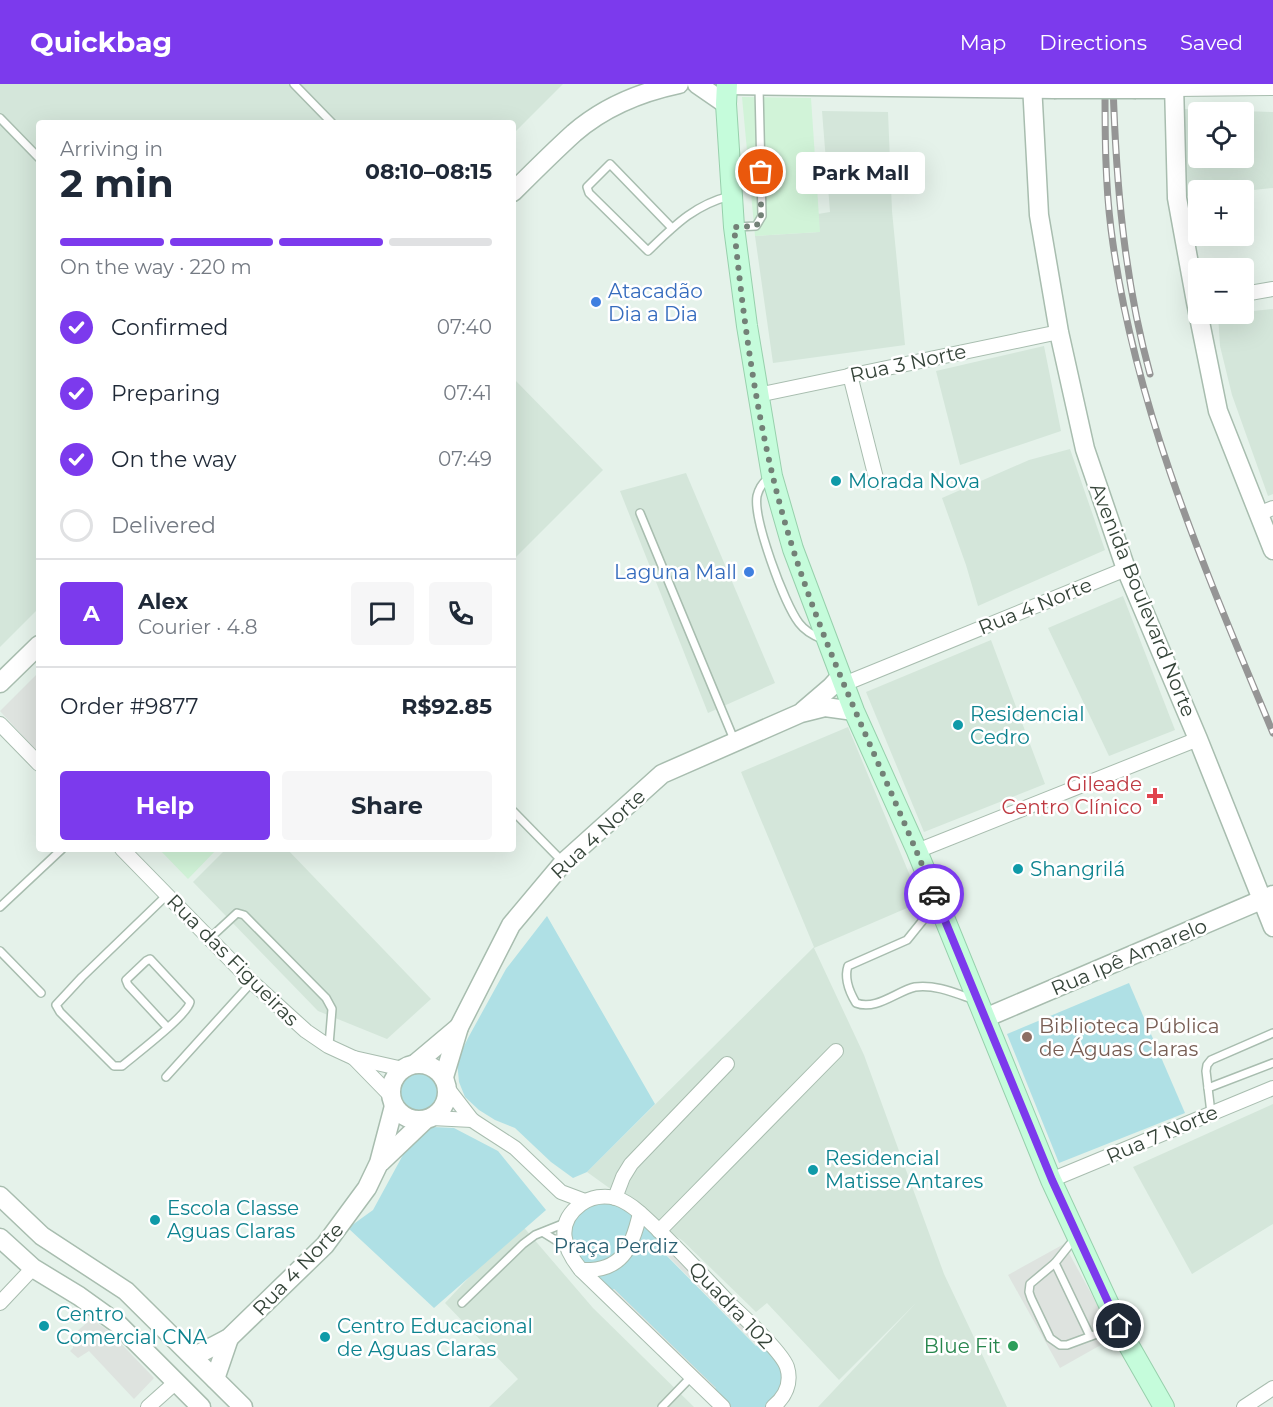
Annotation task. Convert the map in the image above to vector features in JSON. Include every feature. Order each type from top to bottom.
[{"type":"main road","points":[[727,91],[734,227],[745,315],[772,476],[793,549],[854,711],[917,851],[1076,1237],[1119,1326],[1164,1407]]},
{"type":"street","points":[[516,189],[575,132],[621,103],[654,87],[679,84]]},
{"type":"street","points":[[697,84],[727,91],[759,85],[1032,87],[1054,90],[1174,86],[1273,88]]},
{"type":"street","points":[[1174,86],[1177,198],[1189,258]]},
{"type":"street","name":"Avenida Boulevard Norte","points":[[1032,87],[1039,215],[1059,332],[1085,449],[1126,570],[1267,897],[1273,927]]},
{"type":"street","points":[[1254,292],[1273,289]]},
{"type":"street","points":[[1201,324],[1218,411],[1266,511],[1273,550]]},
{"type":"street","name":"Rua 3 Norte","points":[[758,395],[1059,332]]},
{"type":"street","points":[[850,375],[877,482]]},
{"type":"street","name":"Rua 4 Norte","points":[[801,712],[842,680],[1126,570]]},
{"type":"street","points":[[0,683],[36,648]]},
{"type":"street","name":"Rua 4 Norte","points":[[446,1083],[459,1026],[511,925],[563,863],[663,774],[801,712],[825,707],[854,711]]},
{"type":"street","points":[[0,724],[36,761]]},
{"type":"street","points":[[917,851],[1198,739]]},
{"type":"street","name":"Rua das Figueiras","points":[[125,852],[252,982],[306,1031],[328,1046],[354,1058],[409,1067]]},
{"type":"street","name":"Rua Ipê Amarelo","points":[[982,1009],[1267,897]]},
{"type":"street","name":"Rua 4 Norte","points":[[409,1067],[459,1026]]},
{"type":"street","points":[[659,1231],[836,1051]]},
{"type":"street","name":"Rua das Figueiras","points":[[354,1058],[393,1102]]},
{"type":"street","points":[[472,1120],[407,1118],[393,1102],[394,1080],[409,1067],[424,1064],[433,1067],[472,1120],[515,1148],[561,1192],[585,1201]]},
{"type":"street","points":[[568,1217],[585,1201],[598,1197],[615,1198],[631,1164],[727,1064]]},
{"type":"street","points":[[428,1119],[439,1113],[444,1106],[446,1083]]},
{"type":"street","name":"Rua 7 Norte","points":[[1052,1180],[1273,1088]]},
{"type":"street","name":"Rua 4 Norte","points":[[193,1357],[229,1338],[325,1245],[362,1196],[380,1163],[393,1102]]},
{"type":"street","name":"Rua 4 Norte","points":[[380,1163],[428,1119]]},
{"type":"street","points":[[561,1192],[568,1217],[564,1233],[570,1257],[723,1407]]},
{"type":"street","points":[[0,1196],[42,1236],[126,1291],[243,1407]]},
{"type":"street","name":"Quadra 102","points":[[615,1198],[640,1213],[659,1231],[764,1338],[787,1366],[789,1384],[781,1400],[773,1407]]},
{"type":"street","points":[[581,1270],[596,1271],[611,1266],[625,1254],[635,1237],[640,1213]]},
{"type":"street","points":[[0,1238],[33,1268],[105,1313],[129,1333],[201,1407]]},
{"type":"street","points":[[0,1302],[33,1268]]},
{"type":"street","name":"Rua 4 Norte","points":[[215,1379],[229,1338]]},
{"type":"street","points":[[148,1407],[176,1382]]},
{"type":"street","points":[[1244,1407],[1273,1388]]},
{"type":"lane","points":[[294,84],[329,120]]},
{"type":"lane","points":[[734,227],[756,226],[762,216],[759,85]]},
{"type":"lane","points":[[0,118],[36,155]]},
{"type":"lane","points":[[672,228],[610,164],[587,187],[589,193],[648,251],[672,228],[702,205],[732,196]]},
{"type":"lane","points":[[640,513],[735,742]]},
{"type":"lane","points":[[516,814],[563,863]]},
{"type":"lane","points":[[0,907],[59,852]]},
{"type":"lane","points":[[167,895],[82,977],[57,1005],[60,1012],[114,1066],[122,1066],[189,1008],[190,1002],[150,959],[126,980],[167,1027]]},
{"type":"lane","points":[[937,902],[907,940],[848,966],[846,975],[853,997],[856,1003],[869,1005],[915,987],[930,987],[982,1009]]},
{"type":"lane","points":[[210,938],[237,913],[244,915],[326,998],[333,1009],[328,1046]]},
{"type":"lane","points":[[0,951],[41,993]]},
{"type":"lane","points":[[166,1077],[252,982]]},
{"type":"lane","points":[[1211,1113],[1207,1065],[1211,1060],[1273,1033]]},
{"type":"lane","points":[[1208,1088],[1273,1063]]},
{"type":"lane","points":[[462,1304],[523,1244],[568,1217]]},
{"type":"lane","points":[[544,1233],[566,1247]]},
{"type":"lane","points":[[1076,1237],[1055,1263],[1036,1278],[1029,1287],[1050,1338],[1060,1345],[1067,1345],[1119,1326]]},
{"type":"lane","points":[[1055,1263],[1090,1336]]},
{"type":"lane","points":[[662,1407],[691,1377]]},
{"type":"shaded area","points":[[0,84],[563,84],[516,131],[516,120],[36,120],[36,611],[0,647]]},
{"type":"shaded area","points":[[742,97],[811,98],[820,232],[755,236]]},
{"type":"shaded area","points":[[1184,109],[1188,109],[1188,168],[1254,168],[1254,111],[1273,112],[1273,188],[1254,190],[1254,180],[1188,180],[1188,196],[1186,196]]},
{"type":"shaded area","points":[[822,111],[888,112],[892,211],[905,345],[773,363],[755,236],[819,232],[818,214],[830,212]]},
{"type":"shaded area","points":[[1273,309],[1273,494],[1268,496],[1232,395],[1220,346],[1219,324],[1254,324],[1254,311]]},
{"type":"shaded area","points":[[1044,346],[1061,431],[960,465],[936,371]]},
{"type":"shaded area","points":[[516,381],[603,470],[516,557]]},
{"type":"shaded area","points":[[1070,449],[1105,550],[978,606],[942,498],[1029,460]]},
{"type":"shaded area","points":[[686,473],[775,683],[708,713],[620,491]]},
{"type":"shaded area","points":[[1123,596],[1175,730],[1109,756],[1048,628]]},
{"type":"shaded area","name":"Residencial Cedro","points":[[991,640],[1045,784],[924,832],[866,692]]},
{"type":"shaded area","points":[[36,675],[36,751],[0,711]]},
{"type":"shaded area","points":[[848,727],[921,902],[814,948],[864,1055],[944,1274],[1007,1407],[818,1407],[916,1303],[839,1380],[767,1303],[756,1312],[683,1241],[587,1172],[814,947],[741,772]]},
{"type":"shaded area","points":[[162,852],[214,852],[188,879]]},
{"type":"shaded area","points":[[223,852],[290,852],[431,999],[387,1039],[318,1011],[193,882]]},
{"type":"shaded area","points":[[1273,1104],[1273,1224],[1192,1274],[1133,1167]]},
{"type":"shaded area","points":[[520,1223],[593,1308],[694,1407],[489,1407],[518,1379],[445,1303]]},
{"type":"shaded area","points":[[665,1238],[764,1338],[757,1346],[657,1245]]},
{"type":"shaded area","points":[[1064,1244],[1115,1337],[1060,1368],[1008,1275]]},
{"type":"shaded area","points":[[614,1289],[716,1388],[709,1395],[607,1296]]},
{"type":"shaded area","points":[[91,1319],[109,1331],[154,1378],[134,1399],[89,1351],[78,1358],[70,1351],[73,1348],[73,1335]]},
{"type":"green space","points":[[547,916],[655,1104],[587,1172],[573,1178],[551,1162],[515,1128],[479,1110],[465,1097],[459,1082],[457,1061],[468,1038],[506,969]]},
{"type":"green space","points":[[1129,983],[1185,1113],[1059,1163],[1007,1034]]},
{"type":"green space","points":[[424,1064],[440,1073],[447,1098],[439,1113],[415,1120],[400,1113],[392,1085],[397,1075]]},
{"type":"green space","points":[[433,1127],[454,1128],[498,1151],[546,1210],[434,1308],[348,1228],[373,1210],[410,1142]]},
{"type":"green space","name":"Praça Perdiz","points":[[615,1198],[665,1238],[657,1246],[756,1346],[764,1338],[789,1384],[773,1407],[723,1407],[709,1395],[715,1388],[614,1289],[607,1296],[581,1270],[566,1223],[570,1212]]},
{"type":"railway","points":[[1105,84],[1106,175],[1111,229],[1121,295],[1136,359],[1175,486],[1222,610],[1273,733]]},
{"type":"railway","points":[[1113,84],[1116,157],[1123,230],[1134,302],[1150,374]]},
{"type":"way so far","points":[[761,172],[761,220],[756,226],[734,227],[747,326],[772,476],[793,549],[854,711],[934,894]]},
{"type":"place","name":"Park Mall","points":[[761,172]]},
{"type":"place","name":"Atacadão Dia a Dia","points":[[596,302]]},
{"type":"place","name":"Morada Nova","points":[[836,481]]},
{"type":"place","name":"Laguna Mall","points":[[749,572]]},
{"type":"place","name":"Residencial Cedro","points":[[958,725]]},
{"type":"place","name":"Gileade Centro Clínico","points":[[1155,796]]},
{"type":"place","name":"Shangrilá","points":[[1018,869]]},
{"type":"place","name":"Biblioteca Pública de Águas Claras","points":[[1027,1037]]},
{"type":"place","name":"Residencial Matisse Antares","points":[[813,1170]]},
{"type":"place","name":"Escola Classe Aguas Claras","points":[[155,1220]]},
{"type":"place","name":"Centro Comercial CNA","points":[[44,1326]]},
{"type":"place","name":"Centro Educacional de Aguas Claras","points":[[325,1337]]},
{"type":"place","name":"Blue Fit","points":[[1013,1346]]},
{"type":"route","points":[[934,894],[1076,1237],[1119,1326]]}]
